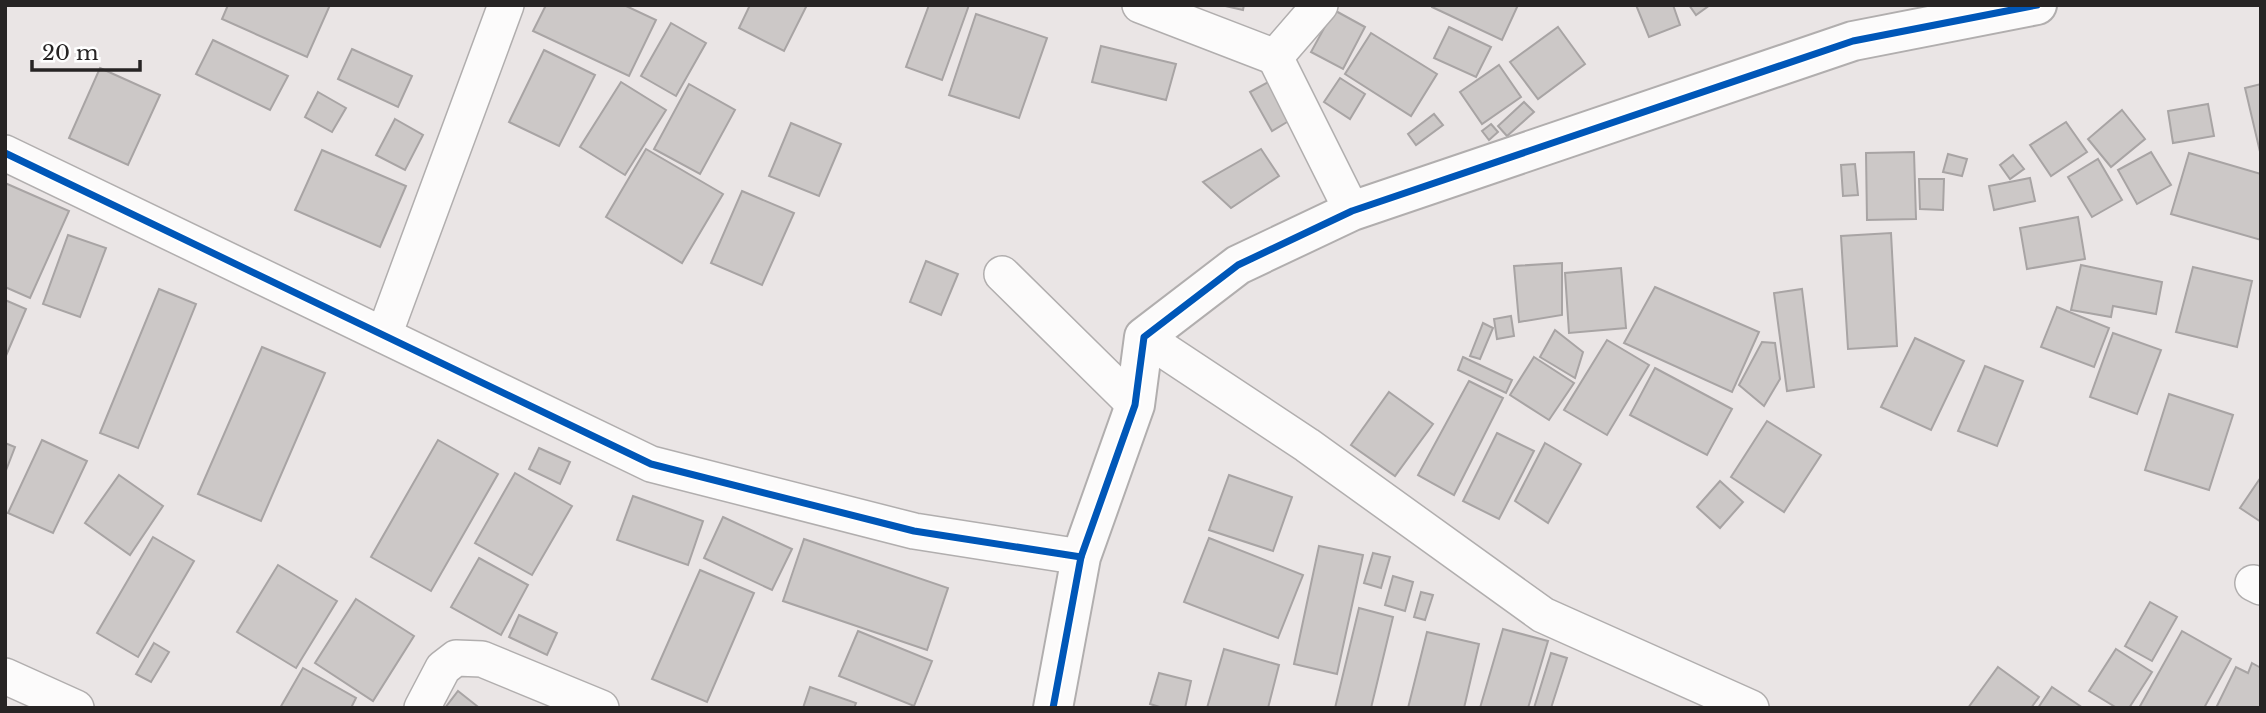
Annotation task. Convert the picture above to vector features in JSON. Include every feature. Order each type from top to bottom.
[{"type":"street","points":[[384,335],[506,5]]},
{"type":"street","points":[[1140,5],[1275,57],[1352,211]]},
{"type":"street","points":[[1275,57],[1320,5]]},
{"type":"street","points":[[1053,708],[1081,557],[1135,405],[1144,337],[1238,265],[1352,211],[1853,41],[2036,5]]},
{"type":"street","points":[[5,153],[650,464],[914,531],[1081,557]]},
{"type":"street","points":[[1002,274],[1135,405]]},
{"type":"street","points":[[1144,337],[1307,445],[1544,615],[1751,708]]},
{"type":"street","points":[[422,708],[443,668],[456,658],[482,659],[601,708]]},
{"type":"street","points":[[5,676],[76,708]]},
{"type":"building","points":[[228,5],[330,5],[307,57],[222,19]]},
{"type":"building","points":[[546,5],[624,5],[656,20],[629,76],[533,31]]},
{"type":"building","points":[[750,5],[807,5],[784,51],[739,28]]},
{"type":"building","points":[[929,5],[969,5],[942,80],[906,67]]},
{"type":"building","points":[[1221,5],[1244,5],[1243,10]]},
{"type":"building","points":[[1432,5],[1518,5],[1502,40]]},
{"type":"building","points":[[1636,5],[1673,5],[1680,25],[1649,37]]},
{"type":"building","points":[[1689,5],[1710,5],[1696,15]]},
{"type":"building","points":[[1334,10],[1365,27],[1343,69],[1311,52]]},
{"type":"building","points":[[976,14],[1047,38],[1019,118],[949,95]]},
{"type":"building","points":[[671,23],[706,43],[676,96],[641,76]]},
{"type":"building","points":[[1449,27],[1491,47],[1476,77],[1434,58]]},
{"type":"building","points":[[1558,27],[1585,64],[1538,99],[1510,62]]},
{"type":"building","points":[[1371,33],[1437,74],[1411,116],[1345,74]]},
{"type":"building","points":[[213,40],[288,76],[270,110],[196,74]]},
{"type":"building","points":[[1101,46],[1176,64],[1166,100],[1092,82]]},
{"type":"building","points":[[352,49],[412,76],[398,107],[338,79]]},
{"type":"building","points":[[544,50],[595,75],[559,146],[509,122]]},
{"type":"building","points":[[1499,65],[1521,97],[1482,124],[1460,92]]},
{"type":"building","points":[[100,68],[160,95],[128,165],[69,138]]},
{"type":"building","points":[[1340,78],[1365,94],[1350,119],[1324,102]]},
{"type":"building","points":[[1270,81],[1292,119],[1272,131],[1250,92]]},
{"type":"building","points":[[621,82],[666,110],[625,175],[580,147]]},
{"type":"building","points":[[689,84],[735,110],[700,174],[654,149]]},
{"type":"building","points":[[2261,84],[2261,156],[2245,88]]},
{"type":"building","points":[[318,92],[346,108],[332,132],[305,117]]},
{"type":"building","points":[[1524,102],[1534,112],[1507,136],[1498,126]]},
{"type":"building","points":[[2208,104],[2214,136],[2173,143],[2168,111]]},
{"type":"building","points":[[2122,110],[2145,139],[2111,167],[2088,139]]},
{"type":"building","points":[[1434,114],[1443,125],[1416,145],[1408,134]]},
{"type":"building","points":[[395,119],[423,135],[405,170],[376,155]]},
{"type":"building","points":[[2066,122],[2087,152],[2051,176],[2030,145]]},
{"type":"building","points":[[791,123],[841,144],[819,196],[769,176]]},
{"type":"building","points":[[1491,124],[1498,132],[1489,140],[1482,131]]},
{"type":"building","points":[[646,149],[723,194],[682,263],[606,217]]},
{"type":"building","points":[[1261,149],[1279,176],[1231,208],[1203,182]]},
{"type":"building","points":[[322,150],[406,186],[380,247],[295,210]]},
{"type":"building","points":[[1914,152],[1916,219],[1867,220],[1866,153]]},
{"type":"building","points":[[2151,152],[2171,185],[2137,204],[2118,170]]},
{"type":"building","points":[[2189,153],[2261,174],[2261,240],[2171,214]]},
{"type":"building","points":[[1948,154],[1967,159],[1962,176],[1943,172]]},
{"type":"building","points":[[2013,155],[2024,169],[2010,179],[2000,165]]},
{"type":"building","points":[[2098,159],[2122,200],[2092,217],[2068,177]]},
{"type":"building","points":[[1855,164],[1858,195],[1843,196],[1841,165]]},
{"type":"building","points":[[2030,178],[2035,201],[1994,210],[1989,186]]},
{"type":"building","points":[[1919,179],[1944,179],[1943,210],[1920,209]]},
{"type":"building","points":[[5,183],[69,211],[30,298],[5,287]]},
{"type":"building","points":[[742,191],[794,213],[762,285],[711,263]]},
{"type":"building","points":[[2078,217],[2085,259],[2027,269],[2020,228]]},
{"type":"building","points":[[1891,233],[1897,346],[1848,349],[1841,236]]},
{"type":"building","points":[[68,235],[106,248],[80,317],[43,304]]},
{"type":"building","points":[[926,261],[958,274],[941,315],[910,302]]},
{"type":"building","points":[[1562,263],[1562,315],[1519,322],[1514,266]]},
{"type":"building","points":[[2081,265],[2162,282],[2156,314],[2113,306],[2111,317],[2071,310]]},
{"type":"building","points":[[2193,267],[2252,281],[2237,347],[2176,332]]},
{"type":"building","points":[[1621,268],[1626,328],[1569,333],[1565,273]]},
{"type":"building","points":[[1655,287],[1759,332],[1732,392],[1624,343]]},
{"type":"building","points":[[159,289],[196,304],[138,448],[100,433]]},
{"type":"building","points":[[1802,289],[1814,387],[1787,391],[1774,293]]},
{"type":"building","points":[[5,300],[26,309],[5,358]]},
{"type":"building","points":[[2057,307],[2109,328],[2094,367],[2041,347]]},
{"type":"building","points":[[1511,316],[1514,336],[1497,339],[1494,319]]},
{"type":"building","points":[[1483,323],[1493,328],[1480,359],[1470,356]]},
{"type":"building","points":[[1555,330],[1583,352],[1575,378],[1540,357]]},
{"type":"building","points":[[2113,333],[2161,350],[2137,414],[2090,397]]},
{"type":"building","points":[[1915,338],[1964,361],[1931,430],[1881,407]]},
{"type":"building","points":[[1607,340],[1649,365],[1607,435],[1564,410]]},
{"type":"building","points":[[1762,342],[1775,343],[1780,379],[1764,406],[1739,385]]},
{"type":"building","points":[[262,347],[325,373],[261,521],[198,494]]},
{"type":"building","points":[[1463,357],[1512,380],[1506,393],[1458,370]]},
{"type":"building","points":[[1534,357],[1574,383],[1549,420],[1510,395]]},
{"type":"building","points":[[1985,366],[2023,381],[1997,446],[1958,431]]},
{"type":"building","points":[[1655,368],[1732,409],[1707,455],[1630,415]]},
{"type":"building","points":[[1469,381],[1503,398],[1454,495],[1418,475]]},
{"type":"building","points":[[1389,392],[1433,424],[1395,476],[1351,445]]},
{"type":"building","points":[[2169,394],[2233,415],[2209,490],[2145,470]]},
{"type":"building","points":[[1767,421],[1821,455],[1784,512],[1731,477]]},
{"type":"building","points":[[1497,433],[1534,451],[1499,519],[1463,501]]},
{"type":"building","points":[[42,440],[87,461],[53,533],[8,513]]},
{"type":"building","points":[[438,440],[498,474],[431,591],[371,557]]},
{"type":"building","points":[[5,443],[15,447],[5,473]]},
{"type":"building","points":[[1545,443],[1581,464],[1548,523],[1515,501]]},
{"type":"building","points":[[539,448],[570,462],[560,484],[529,469]]},
{"type":"building","points":[[515,473],[572,506],[532,575],[475,543]]},
{"type":"building","points":[[119,475],[163,506],[130,555],[85,523]]},
{"type":"building","points":[[1229,475],[1292,497],[1273,551],[1209,530]]},
{"type":"building","points":[[2261,477],[2261,522],[2240,508]]},
{"type":"building","points":[[1720,481],[1743,502],[1720,528],[1697,507]]},
{"type":"building","points":[[633,496],[703,521],[688,565],[617,540]]},
{"type":"building","points":[[723,517],[792,549],[772,590],[704,558]]},
{"type":"building","points":[[153,537],[194,561],[138,657],[97,633]]},
{"type":"building","points":[[1209,538],[1303,575],[1278,638],[1184,602]]},
{"type":"building","points":[[804,539],[948,588],[927,650],[783,601]]},
{"type":"building","points":[[1319,546],[1363,555],[1337,674],[1294,664]]},
{"type":"building","points":[[1373,553],[1390,557],[1381,588],[1364,583]]},
{"type":"building","points":[[479,558],[528,585],[501,635],[451,607]]},
{"type":"building","points":[[278,565],[337,601],[296,668],[237,632]]},
{"type":"building","points":[[700,570],[754,593],[707,702],[652,679]]},
{"type":"building","points":[[1393,576],[1413,582],[1405,611],[1385,605]]},
{"type":"building","points":[[1421,592],[1433,595],[1425,620],[1414,617]]},
{"type":"building","points":[[356,599],[414,636],[373,701],[315,663]]},
{"type":"building","points":[[2150,602],[2177,617],[2152,661],[2125,646]]},
{"type":"building","points":[[1359,608],[1393,617],[1371,708],[1335,708]]},
{"type":"building","points":[[519,615],[557,633],[547,655],[509,637]]},
{"type":"building","points":[[1503,629],[1548,641],[1528,708],[1480,708]]},
{"type":"building","points":[[858,631],[932,661],[914,706],[839,676]]},
{"type":"building","points":[[2182,631],[2231,659],[2204,708],[2139,708]]},
{"type":"building","points":[[1427,632],[1479,644],[1464,708],[1408,708]]},
{"type":"building","points":[[154,643],[169,652],[151,682],[136,674]]},
{"type":"building","points":[[1224,649],[1279,665],[1268,708],[1207,708]]},
{"type":"building","points":[[2116,649],[2152,672],[2129,708],[2117,708],[2089,691]]},
{"type":"building","points":[[1551,653],[1567,658],[1551,708],[1534,708]]},
{"type":"building","points":[[2252,663],[2261,668],[2261,708],[2216,708],[2236,667],[2248,673]]},
{"type":"building","points":[[1998,667],[2039,697],[2031,708],[1968,708]]},
{"type":"building","points":[[303,668],[356,698],[351,708],[280,708]]},
{"type":"building","points":[[1159,673],[1191,681],[1185,708],[1163,708],[1150,704]]},
{"type":"building","points":[[810,687],[856,703],[854,708],[803,708]]},
{"type":"building","points":[[2052,687],[2083,708],[2038,708]]},
{"type":"building","points":[[458,691],[477,706],[445,708]]},
{"type":"cycle path","points":[[1053,708],[1081,557],[1135,405],[1144,337],[1238,265],[1352,211],[1853,41],[2037,5]]},
{"type":"cycle path","points":[[5,153],[651,464],[914,531],[1081,557]]}]
